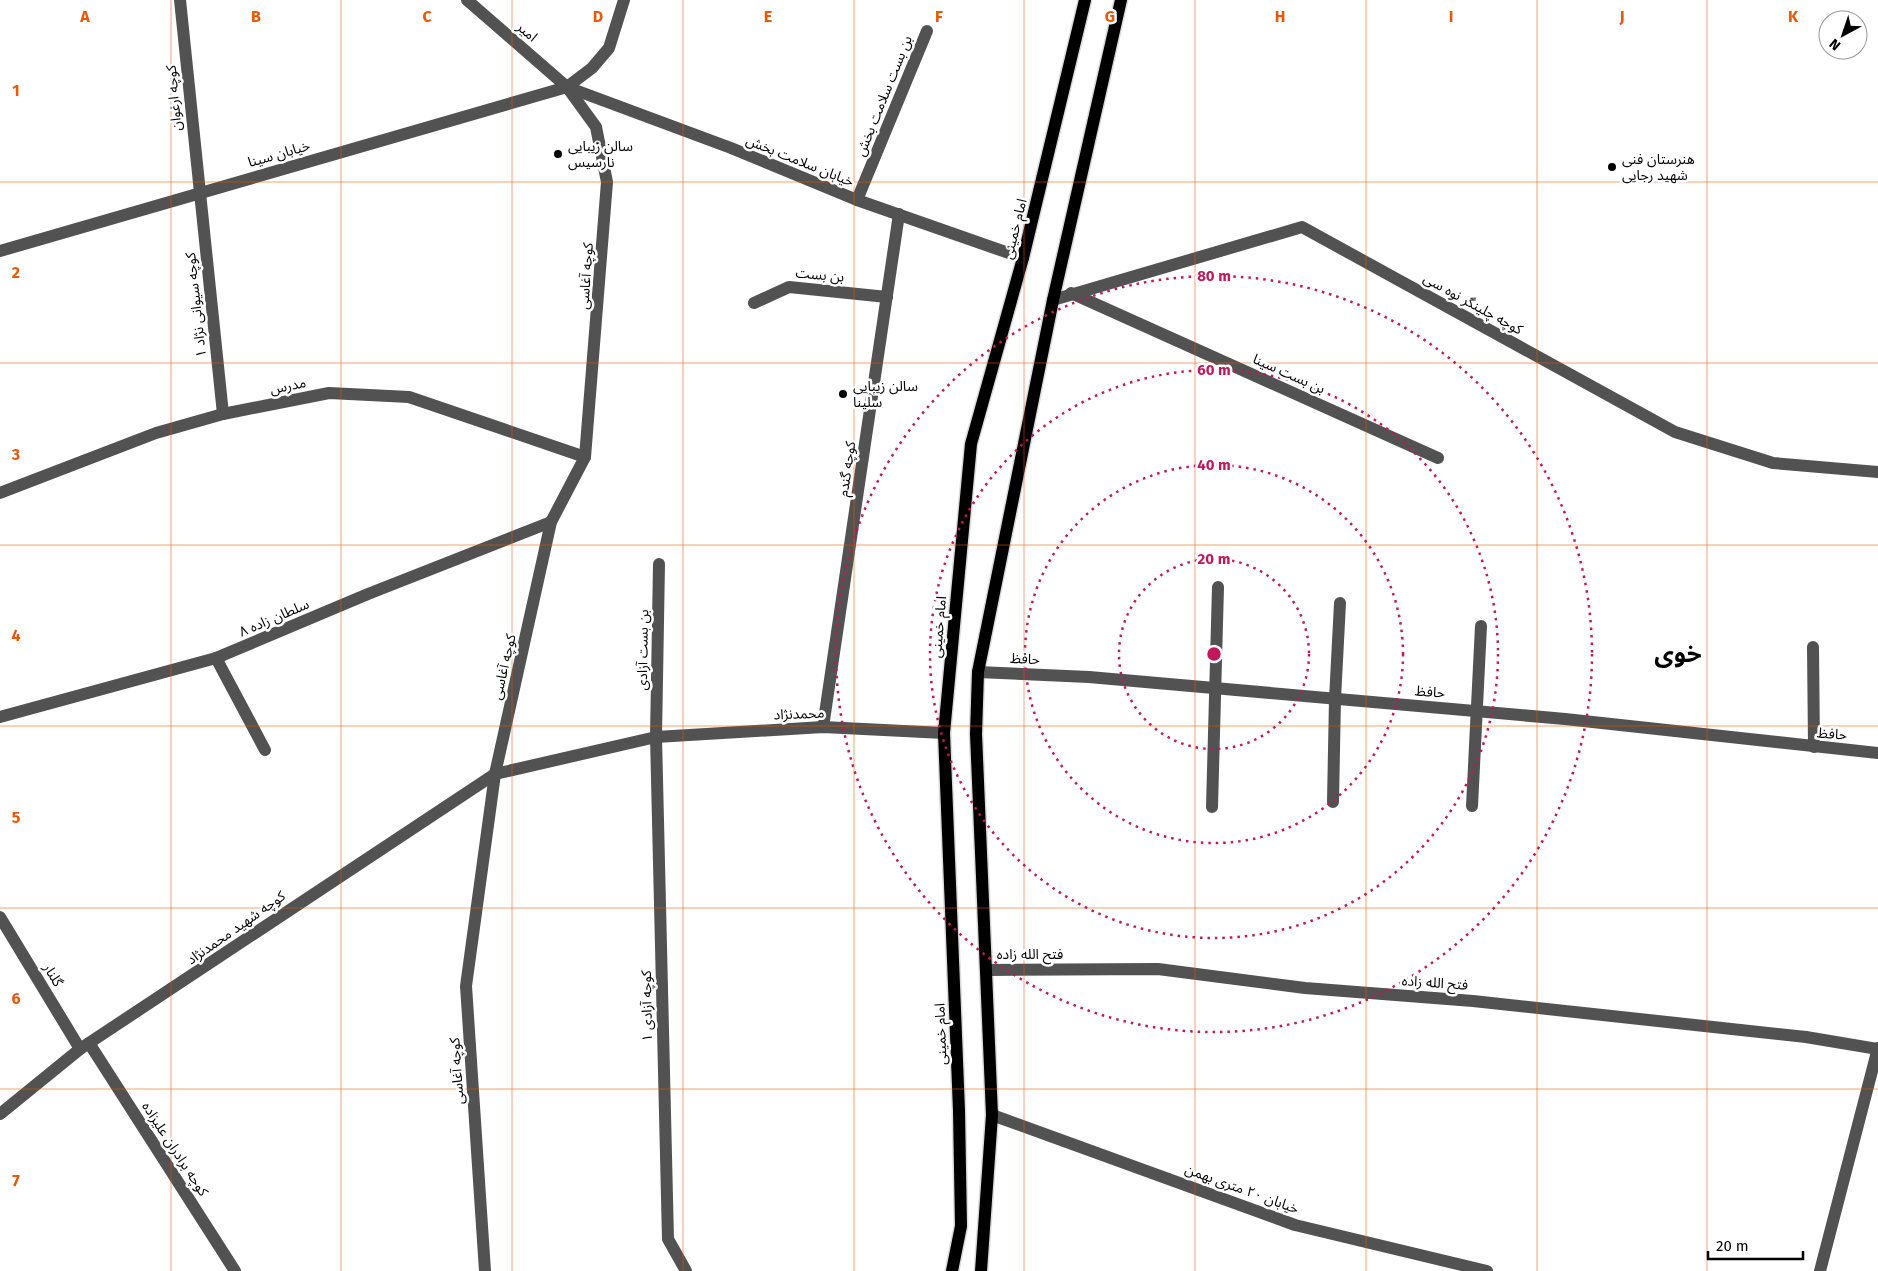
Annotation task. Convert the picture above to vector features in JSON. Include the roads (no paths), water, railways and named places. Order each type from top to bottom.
[{"type":"main road","name":"امام خمینی","points":[[952,1271],[961,1226],[961,1206],[944,733],[971,444],[1024,258],[1085,0]]},
{"type":"main road","points":[[981,1271],[992,1115],[976,734],[978,672],[1053,300],[1121,0]]},
{"type":"street","name":"کوچه ارغوان","points":[[180,0],[198,193]]},
{"type":"street","name":"امیر","points":[[467,0],[567,87]]},
{"type":"street","points":[[567,87],[592,68],[609,48],[624,0]]},
{"type":"street","name":"بن بست سلامت بخش","points":[[857,200],[927,32]]},
{"type":"street","name":"خیابان سینا","points":[[0,251],[567,87]]},
{"type":"street","name":"خیابان سلامت بخش","points":[[567,87],[731,148],[857,200],[1024,258]]},
{"type":"street","name":"کوچه آغاسی","points":[[485,1271],[466,986],[495,774],[551,522],[585,458],[608,182],[596,127],[567,87]]},
{"type":"street","name":"کوچه سیوانی نژاد ۱","points":[[198,193],[223,414]]},
{"type":"street","name":"کوچه گندم","points":[[824,727],[899,214]]},
{"type":"street","name":"کوچه چلینگر نوه سی","points":[[1053,300],[1302,227],[1675,432],[1773,463],[1878,472]]},
{"type":"street","name":"بن بست","points":[[754,303],[789,287],[887,297]]},
{"type":"street","name":"بن بست سینا","points":[[1071,294],[1438,458]]},
{"type":"street","name":"مدرس","points":[[0,493],[156,433],[223,414],[329,394],[409,397],[585,458]]},
{"type":"street","name":"سلطان زاده ۸","points":[[0,717],[216,658],[368,594],[551,522]]},
{"type":"street","name":"بن بست آزادی","points":[[656,737],[659,564]]},
{"type":"street","points":[[1212,807],[1218,587]]},
{"type":"street","points":[[1333,802],[1335,699],[1340,603]]},
{"type":"street","points":[[1472,806],[1481,626]]},
{"type":"street","points":[[1813,647],[1814,747]]},
{"type":"street","points":[[216,658],[265,750]]},
{"type":"street","name":"حافظ","points":[[978,672],[1089,677],[1477,711],[1878,753]]},
{"type":"street","name":"محمدنژاد","points":[[495,774],[656,737],[824,727],[944,733]]},
{"type":"street","name":"کوچه آزادی ۱","points":[[656,737],[668,1239],[686,1271]]},
{"type":"street","name":"کوچه شهید محمدنژاد","points":[[0,1114],[85,1046],[495,774]]},
{"type":"street","name":"گلنار","points":[[0,917],[85,1046]]},
{"type":"street","name":"فتح الله زاده","points":[[987,970],[1158,969],[1305,988],[1473,1001],[1786,1034],[1878,1049]]},
{"type":"street","name":"کوچه برادران علیزاده","points":[[85,1046],[234,1271]]},
{"type":"street","points":[[1820,1271],[1878,1049]]},
{"type":"street","name":"خیابان ۲۰ متری بهمن","points":[[992,1115],[1295,1225],[1487,1271]]},
{"type":"place","name":"سالن زیبایی نارسیس","points":[[558,154]]},
{"type":"place","name":"هنرستان فنی شهید رجایی","points":[[1612,167]]},
{"type":"place","name":"سالن زیبایی سلینا","points":[[843,394]]},
{"type":"district","name":"خوی","points":[[1678,654]]}]
